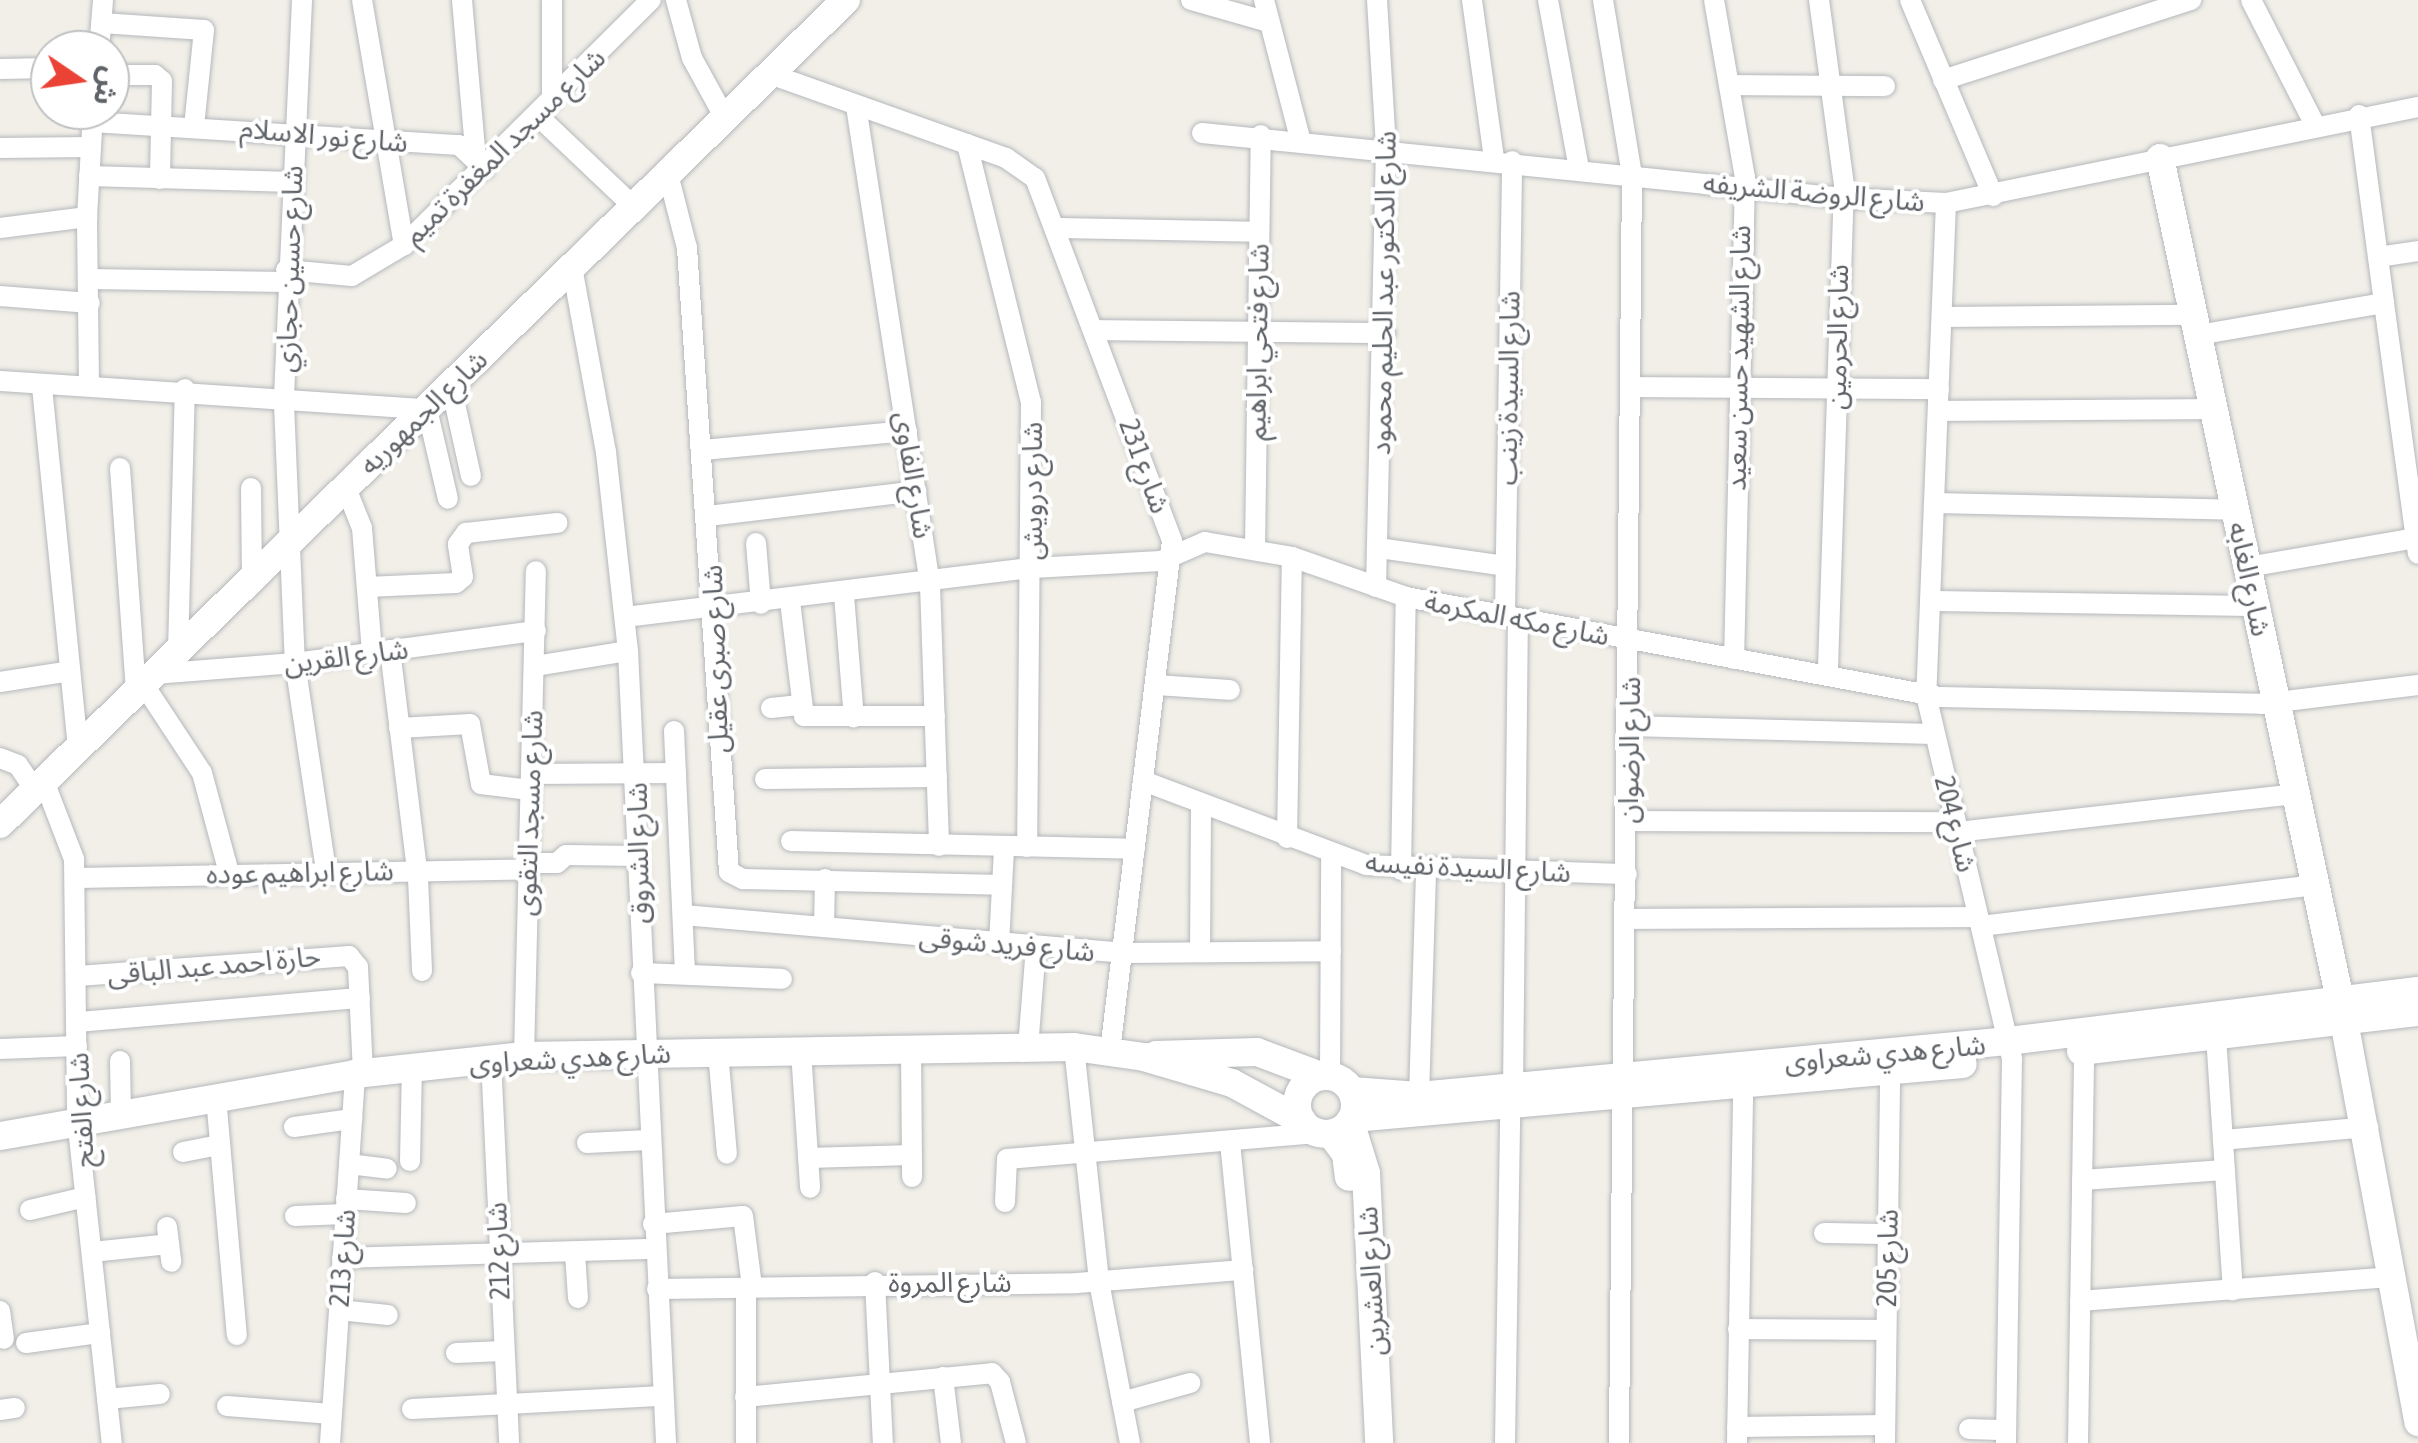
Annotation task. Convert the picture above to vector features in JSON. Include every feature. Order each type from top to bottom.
[{"type":"street","points":[[101,30],[104,0]]},
{"type":"street","name":"شارع حسين حجازي","points":[[302,0],[286,276],[284,404],[294,539],[295,664],[326,871]]},
{"type":"street","points":[[362,0],[404,245]]},
{"type":"street","points":[[462,0],[480,164]]},
{"type":"street","points":[[552,0],[545,108],[634,206]]},
{"type":"street","name":"شارع مسجد المغفرة تميم","points":[[89,278],[352,276],[404,245],[480,164],[545,108],[651,0]]},
{"type":"street","points":[[676,0],[692,58],[725,118]]},
{"type":"street","name":"شارع الجمهوريه","points":[[0,824],[846,0]]},
{"type":"street","points":[[1191,0],[1269,22]]},
{"type":"street","points":[[1264,0],[1300,138]]},
{"type":"street","name":"شارع الدكتور عبد الحليم محمود","points":[[1376,587],[1385,333],[1386,147],[1377,0]]},
{"type":"street","name":"شارع السيدة زينب","points":[[1472,0],[1503,160],[1506,566],[1512,617],[1514,872],[1506,1443]]},
{"type":"street","points":[[1548,0],[1580,169]]},
{"type":"street","name":"شارع الرضوان","points":[[1603,0],[1632,174],[1634,387],[1619,1443]]},
{"type":"street","name":"شارع الشهيد حسن سعيد","points":[[1714,0],[1744,187],[1734,659]]},
{"type":"street","name":"شارع الحرمين","points":[[1819,0],[1843,198],[1828,676]]},
{"type":"street","points":[[1943,80],[2191,0]]},
{"type":"street","points":[[2252,0],[2314,123]]},
{"type":"street","points":[[1916,2],[1943,80],[1993,196]]},
{"type":"street","points":[[102,23],[204,30],[194,126]]},
{"type":"street","points":[[0,70],[30,69]]},
{"type":"street","name":"شارع 231","points":[[770,74],[967,144],[1027,170],[1057,228],[1174,556],[1110,1051]]},
{"type":"street","points":[[130,75],[158,76],[162,125],[160,179]]},
{"type":"street","points":[[1729,85],[1885,86]]},
{"type":"street","name":"شارع الفاوى","points":[[856,106],[930,585],[939,846]]},
{"type":"street","name":"شارع الروضة الشريفه","points":[[1202,133],[1300,138],[1843,198],[1946,203],[1993,196],[2314,123],[2418,107]]},
{"type":"street","points":[[2248,567],[2417,546],[2359,116]]},
{"type":"street","name":"شارع نور الاسلام","points":[[130,121],[462,145],[480,164]]},
{"type":"street","points":[[90,385],[86,218],[92,130]]},
{"type":"street","name":"شارع فتحي ابراهيم","points":[[1254,549],[1261,135]]},
{"type":"street","name":"شارع درويش","points":[[967,144],[1029,377],[1032,568],[1027,847]]},
{"type":"street","points":[[0,148],[91,147]]},
{"type":"street","name":"شارع الغابه","points":[[2160,158],[2368,1127],[2418,1422]]},
{"type":"street","name":"شارع صبرى عقيل","points":[[668,174],[686,248],[703,450],[726,866],[743,879],[1002,886]]},
{"type":"street","points":[[89,176],[293,182]]},
{"type":"street","name":"شارع 204","points":[[1946,203],[1926,695],[2010,1050],[2006,1436]]},
{"type":"street","points":[[0,228],[86,218]]},
{"type":"street","points":[[1057,228],[1259,232]]},
{"type":"street","points":[[2378,257],[2418,251]]},
{"type":"street","name":"شارع الشروق","points":[[572,267],[606,452],[626,617],[636,774],[643,1053],[666,1443]]},
{"type":"street","points":[[0,296],[90,303]]},
{"type":"street","points":[[1942,316],[2196,325],[2384,303]]},
{"type":"street","points":[[1094,330],[1385,333]]},
{"type":"street","points":[[0,380],[42,387],[186,389],[284,404],[427,409],[448,498]]},
{"type":"street","points":[[451,386],[471,476]]},
{"type":"street","points":[[42,387],[78,748]]},
{"type":"street","points":[[1634,387],[1836,388],[1938,400],[2214,408]]},
{"type":"street","points":[[178,652],[186,389]]},
{"type":"street","points":[[703,450],[908,431]]},
{"type":"street","points":[[120,468],[144,684],[202,773],[229,874]]},
{"type":"street","points":[[251,488],[252,580]]},
{"type":"street","points":[[346,488],[358,509],[366,587],[399,728],[417,870],[422,971]]},
{"type":"street","points":[[708,516],[917,491]]},
{"type":"street","points":[[1934,503],[2236,510]]},
{"type":"street","points":[[366,587],[456,583],[463,577],[458,544],[466,533],[557,523]]},
{"type":"street","name":"شارع مكه المكرمة","points":[[626,617],[930,585],[1032,568],[1174,556],[1196,542],[1292,556],[1406,598],[1926,695],[2277,704],[2418,685]]},
{"type":"street","points":[[756,543],[762,604]]},
{"type":"street","points":[[1378,548],[1506,566]]},
{"type":"street","points":[[1288,838],[1292,556]]},
{"type":"street","name":"شارع مسجد التقوى","points":[[524,1056],[525,866],[536,572]]},
{"type":"street","points":[[844,594],[854,718]]},
{"type":"street","points":[[1400,870],[1406,598]]},
{"type":"street","points":[[790,601],[800,705],[811,720],[935,716]]},
{"type":"street","points":[[1930,601],[2256,606]]},
{"type":"street","name":"شارع القرين","points":[[144,684],[536,631]]},
{"type":"street","points":[[535,666],[628,652]]},
{"type":"street","points":[[0,682],[70,672]]},
{"type":"street","points":[[1155,684],[1230,690]]},
{"type":"street","points":[[771,708],[800,705]]},
{"type":"street","points":[[399,728],[470,724],[483,786],[676,773]]},
{"type":"street","points":[[1630,726],[1933,734]]},
{"type":"street","points":[[674,732],[685,974]]},
{"type":"street","points":[[0,758],[18,764],[40,786]]},
{"type":"street","points":[[765,779],[937,777]]},
{"type":"street","name":"شارع السيدة نفيسه","points":[[1143,781],[1331,856],[1400,870],[1627,874]]},
{"type":"street","name":"شارع الفتح","points":[[40,786],[70,840],[75,878],[77,1118],[112,1443]]},
{"type":"street","points":[[1628,821],[1956,827],[2296,794]]},
{"type":"street","points":[[1200,952],[1201,804]]},
{"type":"street","points":[[792,841],[1135,849]]},
{"type":"street","points":[[999,944],[1004,846]]},
{"type":"street","name":"شارع ابراهيم عوده","points":[[75,878],[525,866],[557,863],[566,854],[638,856]]},
{"type":"street","points":[[1005,1202],[1005,1159],[1087,1156],[1230,1142],[1332,1109],[1331,856]]},
{"type":"street","points":[[1419,1096],[1426,871]]},
{"type":"street","points":[[824,927],[825,879]]},
{"type":"street","points":[[1626,919],[1980,921],[2316,885]]},
{"type":"street","name":"شارع فريد شوقى","points":[[684,915],[1122,954],[1331,950]]},
{"type":"street","points":[[1028,1048],[1036,947]]},
{"type":"street","name":"حارة احمد عبد الباقى","points":[[78,976],[344,955],[358,967],[359,1074]]},
{"type":"street","points":[[641,973],[782,979]]},
{"type":"street","name":"شارع هدي شعراوى","points":[[1624,1087],[1742,1086],[1890,1072],[2010,1050],[2084,1051],[2216,1036],[2342,1011],[2418,990]]},
{"type":"street","points":[[78,1022],[360,998]]},
{"type":"street","name":"شارع هدي شعراوى","points":[[0,1136],[77,1118],[359,1074],[524,1056],[1074,1047],[1144,1057],[1258,1093],[1332,1109],[1512,1098],[2010,1050],[2342,1011],[2418,1012]]},
{"type":"street","points":[[2216,1036],[2232,1290]]},
{"type":"street","points":[[0,1049],[78,1046]]},
{"type":"street","points":[[1074,1047],[1099,1282],[1130,1443]]},
{"type":"street","name":"شارع هدي شعراوى","points":[[1144,1057],[1218,1049],[1258,1052],[1332,1109],[1419,1096],[1512,1098]]},
{"type":"street","points":[[801,1050],[810,1188]]},
{"type":"street","points":[[911,1050],[912,1177]]},
{"type":"street","points":[[2078,1443],[2084,1051]]},
{"type":"street","points":[[718,1052],[728,1154]]},
{"type":"street","name":"شارع 212","points":[[492,1058],[509,1443]]},
{"type":"street","points":[[120,1060],[121,1112]]},
{"type":"street","points":[[410,1160],[412,1068]]},
{"type":"street","name":"شارع 205","points":[[1885,1434],[1890,1072]]},
{"type":"street","name":"شارع 213","points":[[330,1443],[352,1119],[359,1074]]},
{"type":"street","points":[[1742,1086],[1737,1435],[1885,1434]]},
{"type":"street","points":[[216,1098],[238,1335]]},
{"type":"street","name":"شارع العشرين","points":[[1332,1109],[1349,1166],[1360,1443]]},
{"type":"street","name":"شارع العشرين","points":[[1332,1109],[1366,1173],[1379,1443]]},
{"type":"street","points":[[294,1127],[352,1119]]},
{"type":"street","points":[[2223,1140],[2368,1127]]},
{"type":"street","points":[[587,1143],[648,1140]]},
{"type":"street","points":[[1230,1142],[1260,1443]]},
{"type":"street","points":[[183,1152],[220,1144]]},
{"type":"street","points":[[808,1158],[912,1154]]},
{"type":"street","points":[[349,1164],[387,1169]]},
{"type":"street","points":[[2082,1180],[2225,1170]]},
{"type":"street","points":[[30,1210],[86,1197]]},
{"type":"street","points":[[295,1216],[346,1206],[406,1204]]},
{"type":"street","points":[[653,1224],[743,1216],[749,1286],[746,1443]]},
{"type":"street","points":[[1824,1234],[1888,1234]]},
{"type":"street","points":[[92,1252],[169,1244]]},
{"type":"street","points":[[342,1258],[498,1258],[654,1249]]},
{"type":"street","points":[[575,1253],[578,1298]]},
{"type":"street","name":"شارع المروة","points":[[656,1289],[876,1282],[1099,1282],[1243,1270]]},
{"type":"street","points":[[2080,1301],[2393,1277]]},
{"type":"street","points":[[876,1282],[884,1443]]},
{"type":"street","points":[[338,1310],[388,1314]]},
{"type":"street","points":[[0,1311],[4,1339]]},
{"type":"street","points":[[1738,1329],[1886,1330]]},
{"type":"street","points":[[26,1343],[100,1333]]},
{"type":"street","points":[[456,1353],[503,1351]]},
{"type":"street","points":[[745,1397],[996,1375],[1016,1443]]},
{"type":"street","points":[[943,1377],[950,1443]]},
{"type":"street","points":[[1122,1402],[1190,1383]]},
{"type":"street","points":[[107,1399],[160,1394]]},
{"type":"street","points":[[412,1409],[663,1396]]},
{"type":"street","points":[[226,1406],[332,1414]]},
{"type":"street","points":[[1970,1428],[2006,1436]]}]
